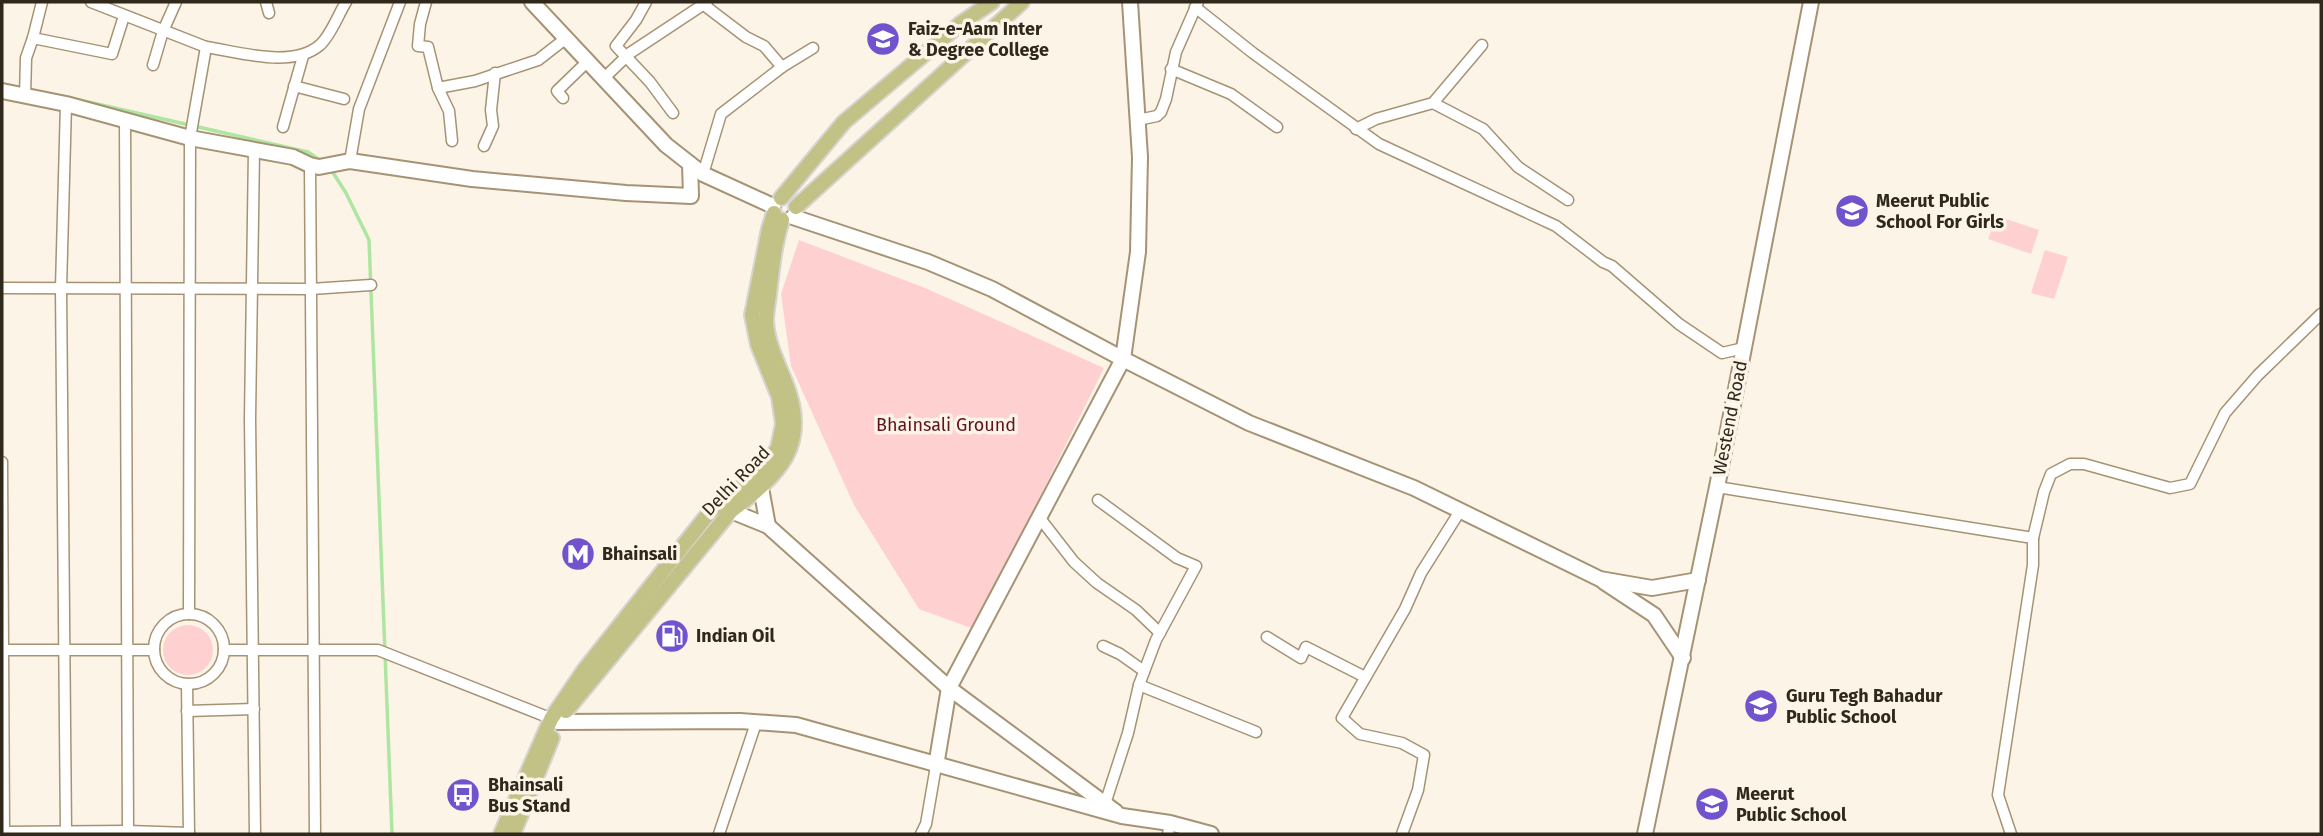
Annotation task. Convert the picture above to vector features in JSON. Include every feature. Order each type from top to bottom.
[{"type":"main road","points":[[783,210],[844,122],[960,24],[992,2]]},
{"type":"main road","points":[[783,210],[1022,2]]},
{"type":"main road","name":"Delhi Road","points":[[555,720],[727,507],[757,483],[761,471],[778,449],[783,424],[779,397],[761,355],[752,315],[769,229],[783,210]]},
{"type":"main road","points":[[501,834],[555,720]]},
{"type":"main road","points":[[513,834],[555,720]]},
{"type":"street","points":[[25,96],[26,58],[42,2]]},
{"type":"street","points":[[91,2],[206,47],[272,56],[303,56],[322,43],[346,2]]},
{"type":"street","points":[[153,65],[163,31],[176,2]]},
{"type":"street","points":[[266,2],[269,13]]},
{"type":"street","points":[[344,162],[359,109],[400,2]]},
{"type":"street","points":[[426,2],[418,46],[428,47],[438,88],[449,111],[452,141]]},
{"type":"street","points":[[532,2],[666,145],[703,174],[783,210],[928,262],[992,289],[1249,423],[1413,488],[1600,579],[1654,615],[1683,658]]},
{"type":"street","points":[[646,2],[616,46],[650,82],[673,113]]},
{"type":"street","points":[[921,834],[926,824],[949,688],[1123,359],[1138,252],[1140,157],[1130,2]]},
{"type":"street","name":"Westend Road","points":[[1645,834],[1683,658],[1811,2]]},
{"type":"street","points":[[603,79],[625,58],[706,3],[746,37],[764,47],[782,67]]},
{"type":"street","points":[[1138,120],[1157,116],[1161,112],[1171,69],[1197,5],[1379,144],[1556,226],[1612,266],[1679,324],[1722,353],[1744,348]]},
{"type":"street","points":[[33,38],[112,54],[124,16]]},
{"type":"street","points":[[438,88],[475,81],[538,60],[565,39]]},
{"type":"street","points":[[1356,129],[1376,119],[1433,103],[1482,45]]},
{"type":"street","points":[[189,614],[190,138],[206,47]]},
{"type":"street","points":[[703,174],[721,114],[747,92],[813,48]]},
{"type":"street","points":[[283,127],[303,56]]},
{"type":"street","points":[[563,99],[557,91],[587,62]]},
{"type":"street","points":[[1171,69],[1231,94],[1277,127]]},
{"type":"street","points":[[484,146],[493,126],[491,110],[495,73]]},
{"type":"street","points":[[294,86],[344,99]]},
{"type":"street","points":[[2,91],[66,104],[190,138],[293,157],[314,166],[344,162],[472,179],[691,196],[690,164]]},
{"type":"street","points":[[1433,103],[1483,129],[1518,167],[1568,201]]},
{"type":"street","points":[[65,832],[66,650],[61,288],[66,104]]},
{"type":"street","points":[[125,120],[125,650],[128,832]]},
{"type":"street","points":[[254,150],[250,419],[255,834]]},
{"type":"street","points":[[314,166],[311,289],[315,834]]},
{"type":"street","points":[[2,289],[311,289],[371,285]]},
{"type":"street","points":[[2011,834],[1998,795],[2033,565],[2033,538],[2051,474],[2070,464],[2084,464],[2170,488],[2190,484],[2225,413],[2258,374],[2321,314]]},
{"type":"street","points":[[2,462],[3,833],[188,834],[187,684]]},
{"type":"street","points":[[757,483],[768,526]]},
{"type":"street","points":[[1717,487],[2033,538]]},
{"type":"street","points":[[1098,500],[1177,558],[1196,566],[1160,634],[1139,684],[1128,733],[1105,804]]},
{"type":"street","points":[[727,507],[768,526],[949,688],[1122,816]]},
{"type":"street","points":[[1402,834],[1418,790],[1424,755],[1402,743],[1360,734],[1342,718],[1405,609],[1426,564],[1460,511]]},
{"type":"street","points":[[1039,517],[1074,562],[1097,583],[1136,610],[1160,634]]},
{"type":"street","points":[[1600,579],[1652,587],[1698,580]]},
{"type":"street","points":[[189,614],[198,615],[214,624],[220,632],[224,650],[223,659],[213,675],[205,680],[187,684],[170,679],[158,667],[154,650],[156,636],[164,625],[175,617],[189,614]]},
{"type":"street","points":[[1267,637],[1301,658],[1306,647],[1365,677]]},
{"type":"street","points":[[1103,646],[1144,671]]},
{"type":"street","points":[[2,650],[154,650]]},
{"type":"street","points":[[224,650],[378,650],[555,720],[796,725],[1169,829],[1207,834]]},
{"type":"street","points":[[1139,684],[1256,732]]},
{"type":"street","points":[[187,711],[254,709]]},
{"type":"street","points":[[719,834],[756,723]]},
{"type":"green space","points":[[1997,216],[2039,230],[2031,254],[1988,239]]},
{"type":"green space","name":"Bhainsali Ground","points":[[799,240],[925,288],[1104,368],[974,629],[919,609],[854,505],[791,366],[781,294]]},
{"type":"green space","points":[[2045,250],[2068,257],[2054,299],[2031,293]]},
{"type":"green space","points":[[188,625],[206,632],[213,650],[206,668],[188,675],[170,668],[163,650],[170,632]]},
{"type":"waterway","points":[[62,96],[308,152],[321,161]]},
{"type":"waterway","points":[[330,168],[346,193],[369,240],[392,834]]},
{"type":"place","name":"Faiz-e-Aam Inter & Degree College","points":[[883,39]]},
{"type":"place","name":"Meerut Public School For Girls","points":[[1852,211]]},
{"type":"place","name":"Bhainsali","points":[[578,554]]},
{"type":"place","name":"Indian Oil","points":[[672,636]]},
{"type":"place","name":"Guru Tegh Bahadur Public School","points":[[1761,706]]},
{"type":"place","name":"Bhainsali Bus Stand","points":[[463,795]]},
{"type":"place","name":"Meerut Public School","points":[[1712,804]]}]
